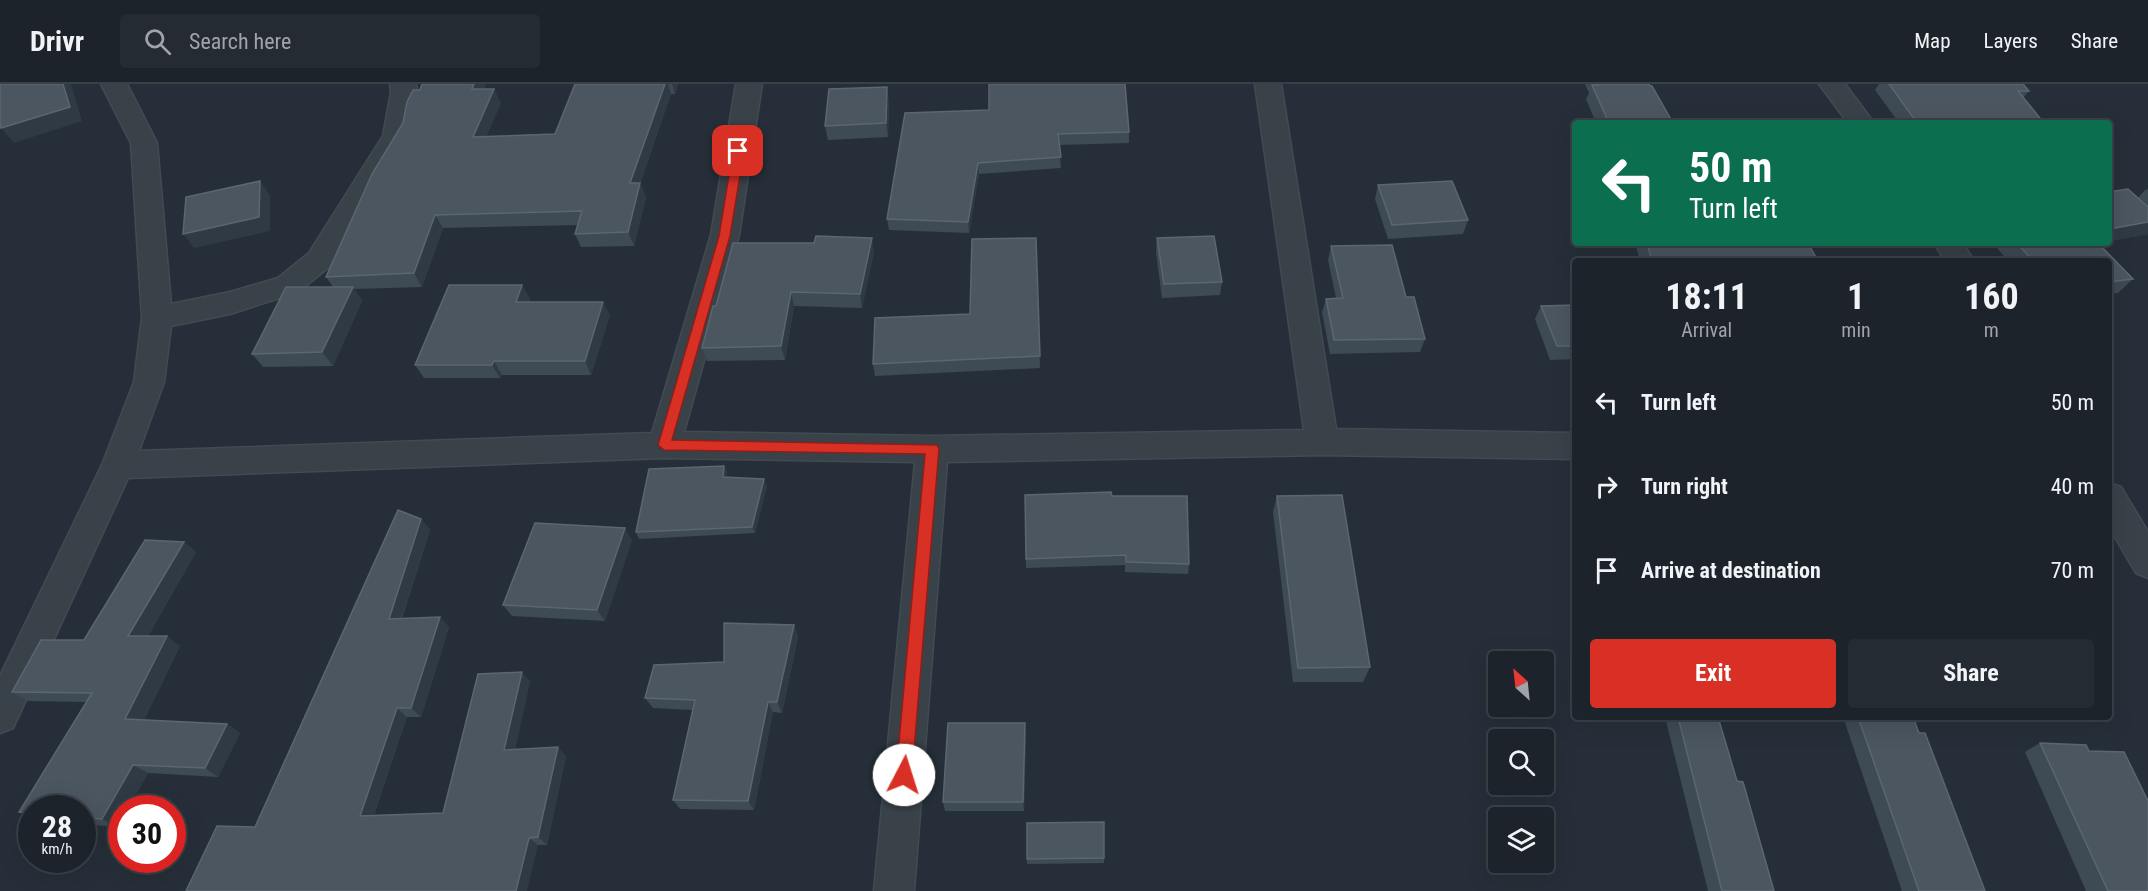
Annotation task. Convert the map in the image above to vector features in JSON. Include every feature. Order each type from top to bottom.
[{"type":"street","points":[[0,716],[118,465],[149,382],[157,318],[144,143],[114,84]]},
{"type":"street","points":[[157,318],[230,303],[288,285],[319,260],[396,136],[404,92],[403,84]]},
{"type":"street","points":[[664,445],[725,236],[749,84]]},
{"type":"street","points":[[1268,84],[1278,162],[1323,442]]},
{"type":"street","points":[[1832,84],[1859,120]]},
{"type":"street","points":[[118,465],[664,445],[932,449],[1323,442],[1572,446]]},
{"type":"street","points":[[894,891],[932,449]]},
{"type":"street","points":[[2112,502],[2148,563]]},
{"type":"building","points":[[0,84],[63,84],[70,107],[1,128]]},
{"type":"building","points":[[422,84],[474,84],[472,89],[494,89],[473,137],[555,134],[575,84],[665,84],[630,183],[640,183],[628,232],[575,234],[582,211],[435,215],[414,273],[326,277],[372,174],[403,123],[407,102],[413,90],[420,90]]},
{"type":"building","points":[[989,84],[1125,84],[1129,132],[1058,134],[1061,157],[978,163],[968,222],[887,219],[905,113],[989,110]]},
{"type":"building","points":[[1649,84],[1671,120],[1608,120],[1592,85]]},
{"type":"building","points":[[1889,84],[2023,84],[2029,91],[2018,91],[2042,120],[1915,120]]},
{"type":"building","points":[[887,87],[886,123],[825,126],[829,89]]},
{"type":"building","points":[[260,181],[259,217],[183,234],[186,197]]},
{"type":"building","points":[[1452,181],[1468,220],[1392,225],[1378,185]]},
{"type":"building","points":[[2128,189],[2148,207],[2148,222],[2112,228],[2112,192]]},
{"type":"building","points":[[816,236],[872,238],[860,294],[791,292],[781,346],[702,348],[733,243],[814,243]]},
{"type":"building","points":[[1214,236],[1222,282],[1164,284],[1157,238]]},
{"type":"building","points":[[1036,238],[1040,356],[873,364],[875,318],[970,314],[972,239]]},
{"type":"building","points":[[1392,245],[1406,297],[1414,297],[1425,339],[1334,340],[1326,299],[1343,298],[1331,246]]},
{"type":"building","points":[[1648,246],[1810,246],[1816,258],[1651,258]]},
{"type":"building","points":[[2020,246],[2101,246],[2133,279],[2112,282],[2112,258],[2030,258]]},
{"type":"building","points":[[449,285],[522,285],[516,302],[603,302],[585,361],[494,361],[492,365],[415,365]]},
{"type":"building","points":[[286,287],[353,287],[322,352],[252,354]]},
{"type":"building","points":[[1572,305],[1572,346],[1557,346],[1541,306]]},
{"type":"building","points":[[724,466],[723,477],[764,479],[752,527],[636,532],[649,469]]},
{"type":"building","points":[[1111,492],[1112,496],[1187,496],[1189,564],[1126,562],[1126,555],[1026,559],[1025,495]]},
{"type":"building","points":[[1342,495],[1370,667],[1298,668],[1277,496]]},
{"type":"building","points":[[398,510],[421,519],[389,619],[440,617],[411,708],[397,708],[360,816],[443,813],[478,674],[522,672],[504,750],[558,747],[538,837],[529,838],[516,891],[186,891],[217,826],[255,827]]},
{"type":"building","points":[[535,523],[625,528],[597,610],[503,605]]},
{"type":"building","points":[[145,540],[184,542],[128,636],[167,636],[125,719],[227,724],[205,768],[133,765],[116,795],[108,795],[108,809],[102,819],[96,818],[96,795],[29,795],[92,693],[12,692],[41,640],[84,640]]},
{"type":"building","points":[[724,623],[794,625],[777,702],[768,702],[748,801],[673,800],[695,700],[645,698],[654,665],[724,662]]},
{"type":"building","points":[[1679,720],[1719,720],[1737,781],[1743,782],[1774,891],[1722,891]]},
{"type":"building","points":[[1859,720],[1914,720],[1919,733],[1925,733],[1985,891],[1919,891]]},
{"type":"building","points":[[948,723],[1025,723],[1023,802],[943,802]]},
{"type":"building","points":[[2040,743],[2086,745],[2089,751],[2124,752],[2148,801],[2148,891],[2108,891]]},
{"type":"building","points":[[1104,822],[1104,858],[1027,859],[1027,823]]},
{"type":"route","points":[[738,151],[725,236],[664,445],[932,449],[904,775]]}]
